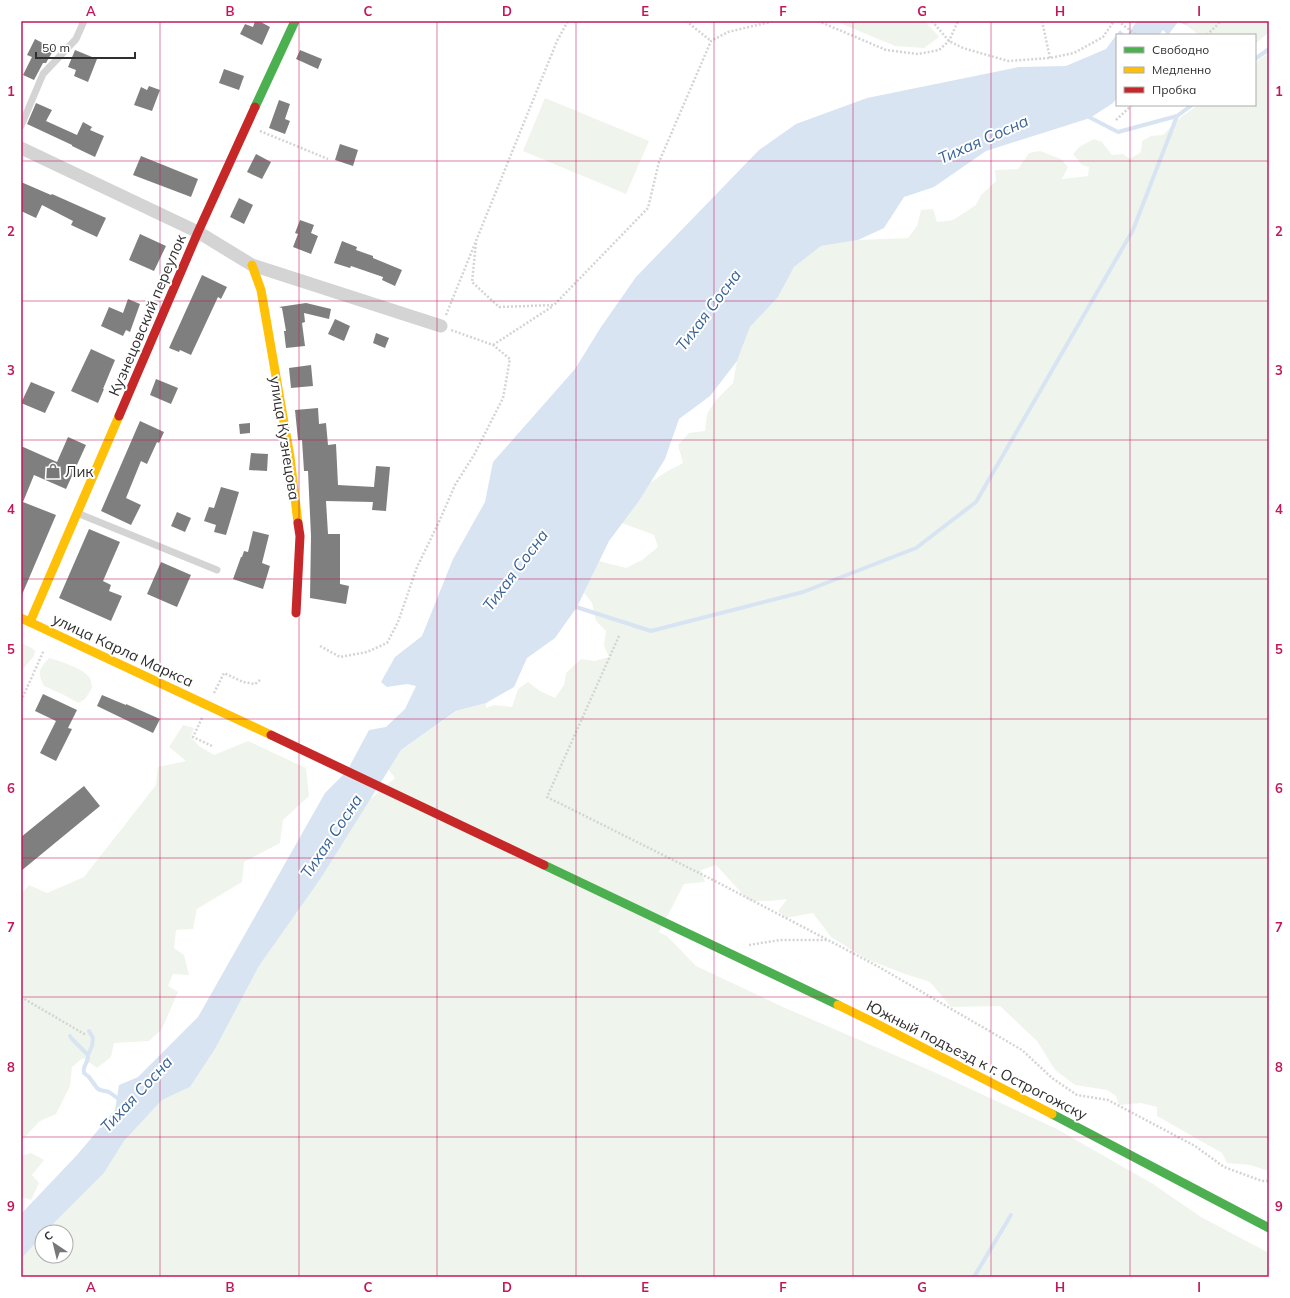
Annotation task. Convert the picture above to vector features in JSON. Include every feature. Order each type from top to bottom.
[{"type":"main road","name":"Кузнецовский переулок","points":[[30,622],[198,232],[295,21]]},
{"type":"main road","name":"улица Кузнецова","points":[[252,265],[261,290],[290,458],[300,536],[296,613]]},
{"type":"main road","name":"улица Карла Маркса","points":[[21,618],[669,924]]},
{"type":"main road","name":"Южный подъезд к г. Острогожску","points":[[669,924],[875,1023],[1101,1139],[1269,1228]]},
{"type":"street","points":[[21,148],[198,232],[252,265],[441,326]]},
{"type":"lane","points":[[21,126],[43,74],[76,39],[84,21]]},
{"type":"lane","points":[[77,513],[217,570]]},
{"type":"path","points":[[320,646],[340,657],[367,652],[387,643],[398,622],[417,567],[455,485],[474,455],[503,398],[510,358],[493,345],[441,326],[557,41],[568,21]]},
{"type":"path","points":[[686,21],[711,41]]},
{"type":"path","points":[[493,345],[554,305],[648,208],[659,162],[711,41],[728,32],[774,21]]},
{"type":"path","points":[[818,21],[886,50],[918,54],[939,50],[949,41],[958,21]]},
{"type":"path","points":[[932,21],[949,41],[964,48],[1008,61],[1050,58],[1074,53],[1103,37],[1114,21]]},
{"type":"path","points":[[1042,21],[1050,58]]},
{"type":"path","points":[[1118,21],[1134,34]]},
{"type":"path","points":[[1208,34],[1221,21]]},
{"type":"path","points":[[1116,120],[1131,106]]},
{"type":"path","points":[[247,126],[328,160]]},
{"type":"path","points":[[476,240],[472,282],[499,307],[554,305]]},
{"type":"path","points":[[618,636],[547,797],[713,880],[879,967],[1022,1050],[1052,1078],[1077,1095],[1108,1100],[1195,1146],[1224,1167],[1262,1181],[1269,1181]]},
{"type":"path","points":[[21,701],[44,650]]},
{"type":"path","points":[[214,694],[224,673],[242,682],[254,684],[260,680]]},
{"type":"path","points":[[203,716],[193,737],[212,746]]},
{"type":"path","points":[[744,946],[780,940],[828,940]]},
{"type":"path","points":[[21,996],[86,1035]]},
{"type":"shaded area","points":[[835,21],[925,21],[939,37],[924,48],[895,46]]},
{"type":"shaded area","points":[[1192,21],[1269,21],[1269,32],[1256,43],[1256,34],[1198,34],[1186,25]]},
{"type":"shaded area","points":[[1269,52],[1269,1171],[1250,1165],[1227,1163],[1222,1153],[1157,1116],[1157,1107],[1141,1103],[1119,1105],[1116,1096],[1107,1090],[1075,1085],[1055,1070],[1037,1041],[1000,1006],[951,1007],[930,982],[866,959],[831,937],[813,913],[786,918],[778,911],[787,899],[749,901],[716,865],[701,870],[705,882],[684,884],[659,932],[667,936],[696,966],[783,1007],[934,1072],[1057,1129],[1153,1184],[1201,1217],[1269,1253],[1269,1277],[21,1277],[21,1259],[34,1245],[34,1264],[74,1264],[74,1224],[53,1224],[104,1173],[124,1141],[162,1100],[190,1087],[215,1049],[259,966],[321,878],[368,801],[395,778],[388,769],[401,750],[457,711],[486,703],[486,708],[494,705],[512,707],[518,689],[528,682],[540,691],[555,698],[564,685],[566,673],[581,659],[595,661],[609,657],[604,646],[606,631],[596,621],[592,603],[584,593],[599,561],[626,568],[642,560],[658,547],[654,535],[622,523],[639,501],[650,483],[683,463],[678,445],[689,433],[705,431],[707,414],[716,400],[733,383],[737,361],[750,327],[778,297],[794,267],[821,246],[858,240],[908,238],[917,226],[921,210],[933,209],[937,222],[953,220],[976,205],[981,195],[996,181],[995,170],[1018,169],[1029,153],[1040,151],[1061,159],[1068,167],[1062,179],[1088,176],[1089,167],[1082,165],[1073,154],[1079,147],[1094,139],[1102,142],[1112,155],[1123,154],[1130,159],[1141,152],[1142,141],[1151,136],[1163,135],[1181,117],[1197,106],[1256,106],[1256,62]]},
{"type":"shaded area","points":[[545,98],[649,141],[626,194],[523,151]]},
{"type":"shaded area","points":[[21,643],[35,651],[34,656],[21,673]]},
{"type":"shaded area","points":[[49,658],[77,668],[87,674],[90,678],[92,688],[85,699],[78,703],[44,686],[40,677],[40,671]]},
{"type":"shaded area","points":[[183,725],[194,728],[191,737],[199,746],[214,755],[248,741],[306,768],[309,796],[283,820],[280,843],[244,862],[242,882],[197,909],[193,929],[176,930],[174,948],[184,955],[189,975],[173,974],[168,986],[178,992],[162,1029],[149,1041],[114,1043],[111,1057],[97,1068],[83,1058],[72,1067],[70,1086],[56,1114],[40,1121],[21,1141],[21,894],[29,885],[47,893],[84,877],[156,785],[158,767],[186,761],[169,747]]},
{"type":"shaded area","points":[[31,1153],[44,1160],[32,1175],[39,1183],[31,1200],[21,1197],[21,1156]]},
{"type":"water","points":[[1137,21],[1192,21],[1186,25],[1178,22],[1169,34],[1163,30],[1160,34],[1128,34]]},
{"type":"water","points":[[1120,30],[1124,34],[1117,34]]},
{"type":"water","name":"Тихая Сосна","points":[[1116,35],[1116,99],[1113,103],[1090,118],[986,151],[934,187],[904,197],[884,228],[858,240],[821,246],[794,267],[778,297],[750,327],[737,361],[710,396],[679,419],[665,459],[639,501],[609,541],[577,607],[555,638],[527,658],[514,687],[486,703],[456,711],[401,750],[321,878],[259,966],[215,1049],[190,1087],[162,1100],[124,1141],[104,1173],[53,1224],[34,1224],[34,1245],[21,1259],[21,1214],[77,1155],[115,1110],[119,1085],[138,1077],[198,1017],[325,793],[347,771],[369,730],[386,727],[405,709],[416,686],[407,684],[387,687],[381,682],[395,657],[422,636],[453,559],[485,502],[493,462],[575,369],[601,327],[636,277],[759,150],[796,124],[867,98],[1019,67],[1066,66],[1106,49]]},
{"type":"building","points":[[255,21],[259,21],[270,27],[262,45],[240,34],[245,24],[253,27]]},
{"type":"building","points":[[35,39],[54,49],[46,63],[43,63],[34,80],[23,75],[32,57],[27,55]]},
{"type":"building","points":[[75,50],[97,59],[88,82],[74,76],[76,70],[68,67]]},
{"type":"building","points":[[300,50],[322,59],[318,69],[296,59]]},
{"type":"building","points":[[224,69],[244,76],[239,90],[219,83]]},
{"type":"building","points":[[149,86],[160,90],[152,111],[134,105],[141,87],[147,90]]},
{"type":"building","points":[[279,100],[290,104],[285,119],[290,121],[285,134],[269,128]]},
{"type":"building","points":[[36,103],[52,110],[46,121],[77,135],[83,122],[92,127],[90,130],[104,136],[95,157],[27,124]]},
{"type":"building","points":[[340,144],[358,150],[353,166],[335,160]]},
{"type":"building","points":[[256,154],[271,162],[262,179],[247,172]]},
{"type":"building","points":[[141,156],[198,179],[191,197],[133,175]]},
{"type":"building","points":[[21,182],[106,218],[97,237],[71,225],[73,221],[42,205],[36,218],[21,211]]},
{"type":"building","points":[[239,198],[253,205],[244,224],[230,217]]},
{"type":"building","points":[[300,220],[314,225],[311,233],[318,236],[311,254],[293,247],[298,234],[295,233]]},
{"type":"building","points":[[140,234],[166,246],[154,271],[129,260]]},
{"type":"building","points":[[342,241],[357,247],[356,250],[373,256],[373,258],[402,270],[395,286],[382,280],[383,277],[351,266],[350,268],[334,263]]},
{"type":"building","points":[[202,275],[227,287],[221,299],[218,297],[191,355],[180,350],[179,352],[169,348]]},
{"type":"building","points":[[128,299],[140,304],[130,332],[126,330],[123,336],[101,326],[109,307],[123,313]]},
{"type":"building","points":[[306,303],[331,309],[329,319],[304,313],[305,322],[302,323],[305,346],[286,348],[284,331],[286,331],[282,308],[279,307]]},
{"type":"building","points":[[335,319],[350,326],[344,341],[328,334]]},
{"type":"building","points":[[376,333],[389,338],[385,348],[373,343]]},
{"type":"building","points":[[91,349],[115,360],[98,403],[71,391]]},
{"type":"building","points":[[311,365],[313,386],[291,388],[289,368]]},
{"type":"building","points":[[156,379],[178,388],[171,404],[150,395]]},
{"type":"building","points":[[31,382],[55,392],[45,413],[21,403]]},
{"type":"building","points":[[318,408],[319,424],[326,423],[328,445],[336,444],[338,485],[374,487],[376,466],[390,467],[386,511],[372,510],[373,502],[326,501],[328,534],[340,534],[340,584],[349,586],[346,604],[310,598],[311,536],[308,471],[304,471],[302,440],[298,440],[295,410]]},
{"type":"building","points":[[140,421],[164,432],[159,443],[157,442],[147,464],[141,461],[126,498],[141,505],[131,525],[101,511]]},
{"type":"building","points":[[250,423],[250,433],[240,434],[239,424]]},
{"type":"building","points":[[68,437],[86,445],[66,489],[34,475],[23,502],[56,515],[21,597],[21,446],[57,462]]},
{"type":"building","points":[[251,453],[268,454],[267,471],[249,470]]},
{"type":"building","points":[[221,487],[239,492],[226,535],[214,532],[216,525],[204,521],[209,507],[214,508]]},
{"type":"building","points":[[177,512],[191,518],[185,532],[171,526]]},
{"type":"building","points":[[89,529],[120,542],[103,581],[111,585],[109,591],[122,596],[111,621],[59,598]]},
{"type":"building","points":[[253,531],[269,535],[262,563],[270,566],[263,589],[233,579],[244,551],[248,552]]},
{"type":"building","points":[[161,562],[191,575],[177,607],[147,594]]},
{"type":"building","points":[[43,694],[77,710],[68,728],[72,729],[56,761],[40,753],[56,721],[35,711]]},
{"type":"building","points":[[102,695],[160,719],[153,733],[97,706]]},
{"type":"building","points":[[84,786],[100,806],[21,871],[21,837]]},
{"type":"waterway","points":[[1256,58],[1269,49]]},
{"type":"waterway","points":[[1085,115],[1118,132],[1177,116],[1191,106]]},
{"type":"waterway","points":[[573,606],[651,631],[803,592],[916,548],[976,502],[1133,230],[1177,116]]},
{"type":"waterway","points":[[88,1055],[92,1046],[93,1038],[89,1031]]},
{"type":"waterway","name":"Тихая Сосна","points":[[70,1036],[88,1055],[84,1073],[97,1088],[109,1092],[120,1100]]},
{"type":"waterway","points":[[974,1277],[1011,1215]]},
{"type":"traffic: fast","points":[[255,107],[295,21]]},
{"type":"traffic: fast","points":[[544,865],[838,1005]]},
{"type":"traffic: fast","points":[[1052,1114],[1269,1228]]},
{"type":"traffic: slow","points":[[252,265],[261,290],[290,457],[298,523]]},
{"type":"traffic: slow","points":[[30,622],[119,416]]},
{"type":"traffic: slow","points":[[21,618],[271,735]]},
{"type":"traffic: slow","points":[[838,1005],[1052,1114]]},
{"type":"traffic: jam","points":[[119,416],[198,232],[255,107]]},
{"type":"traffic: jam","points":[[296,613],[300,536],[298,523]]},
{"type":"traffic: jam","points":[[271,735],[544,865]]},
{"type":"place","name":"Лик","points":[[53,471]]}]
